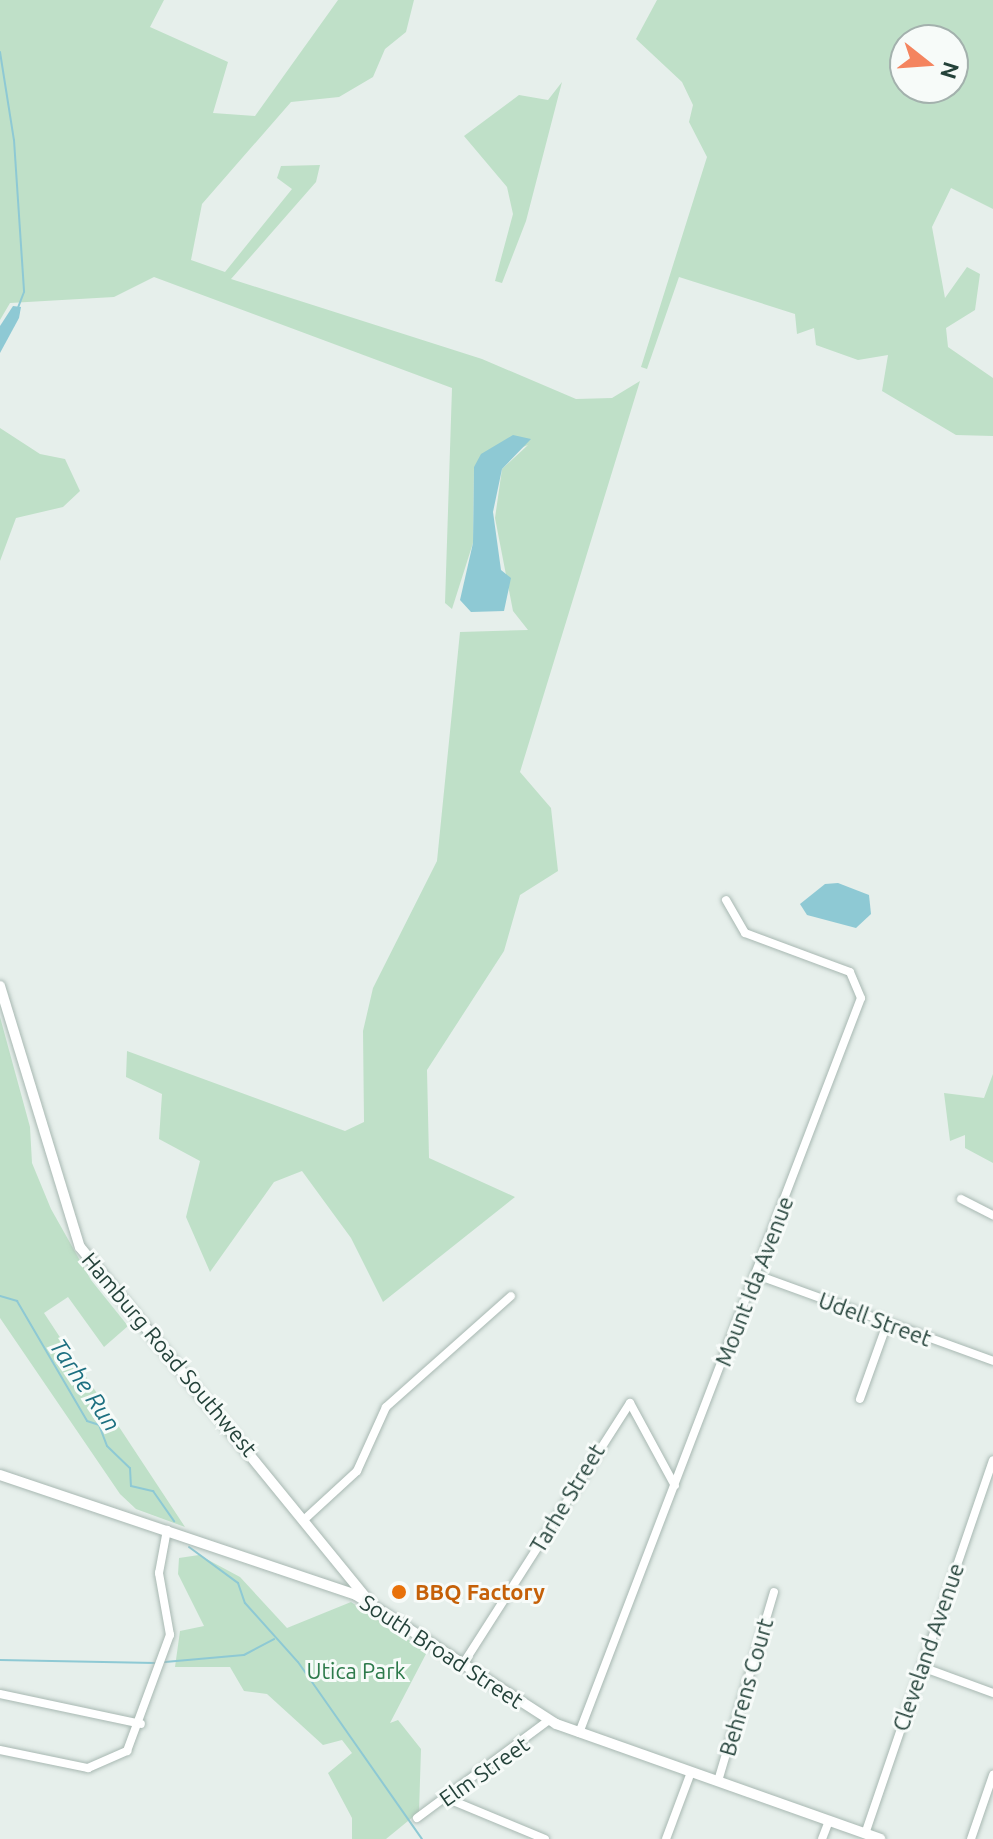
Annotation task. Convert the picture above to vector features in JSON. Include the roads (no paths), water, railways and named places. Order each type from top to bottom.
[{"type":"street","name":"Mount Ida Avenue","points":[[579,1733],[757,1275],[862,988],[850,972],[745,933],[726,900]]},
{"type":"street","name":"Hamburg Road Southwest","points":[[0,986],[80,1247],[307,1517],[369,1601]]},
{"type":"street","points":[[961,1199],[993,1215]]},
{"type":"street","name":"Udell Street","points":[[757,1275],[993,1361]]},
{"type":"street","points":[[307,1517],[357,1471],[386,1407],[511,1296]]},
{"type":"street","points":[[860,1399],[887,1324]]},
{"type":"street","name":"Tarhe Street","points":[[463,1664],[620,1413],[630,1403],[675,1486]]},
{"type":"street","name":"Cleveland Avenue","points":[[865,1834],[993,1460]]},
{"type":"street","name":"South Broad Street","points":[[0,1475],[369,1601],[549,1720],[880,1839]]},
{"type":"street","points":[[0,1750],[99,1767],[127,1751],[141,1724],[170,1635],[158,1562],[167,1530]]},
{"type":"street","name":"Behrens Court","points":[[718,1781],[774,1592]]},
{"type":"street","points":[[922,1667],[993,1693]]},
{"type":"street","points":[[0,1694],[141,1724]]},
{"type":"street","name":"Elm Street","points":[[417,1818],[549,1720]]},
{"type":"street","points":[[666,1839],[691,1772]]},
{"type":"street","points":[[971,1839],[993,1775]]},
{"type":"street","points":[[446,1798],[545,1839]]},
{"type":"street","points":[[822,1839],[829,1821]]},
{"type":"water","points":[[13,306],[21,307],[19,318],[0,353],[0,326]]},
{"type":"water","points":[[513,435],[531,439],[502,469],[493,512],[501,570],[511,578],[504,611],[471,612],[460,600],[473,543],[474,467],[481,454]]},
{"type":"water","points":[[838,883],[869,895],[871,914],[856,928],[807,915],[800,904],[825,884]]},
{"type":"waterway","name":"Tarhe Run","points":[[0,52],[14,140],[24,292],[18,308]]},
{"type":"waterway","name":"Tarhe Run","points":[[0,1296],[17,1301],[87,1421],[99,1425],[107,1446],[130,1468],[131,1486],[153,1491],[174,1521]]},
{"type":"waterway","name":"Tarhe Run","points":[[189,1547],[238,1583],[245,1603],[298,1662],[422,1839]]},
{"type":"waterway","name":"Tarhe Run","points":[[165,1662],[244,1655],[274,1639]]},
{"type":"waterway","name":"Tarhe Run","points":[[0,1660],[155,1663]]},
{"type":"place","name":"BBQ Factory","points":[[399,1592]]},
{"type":"park label","name":"Utica Park","points":[[356,1671]]}]
